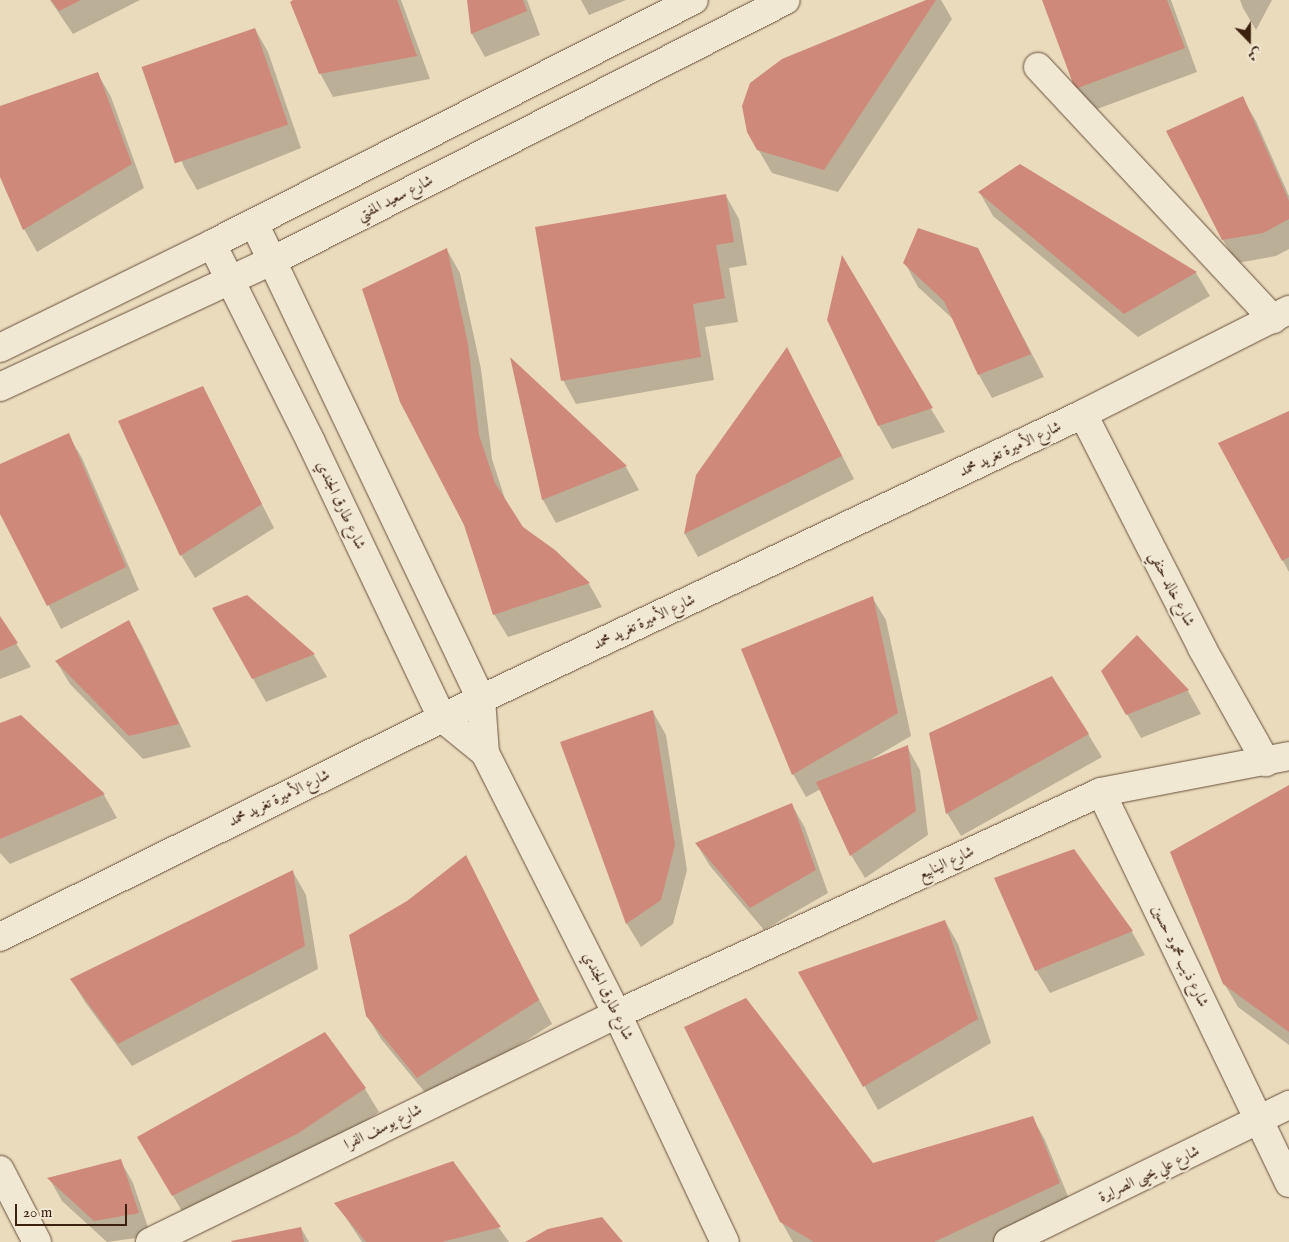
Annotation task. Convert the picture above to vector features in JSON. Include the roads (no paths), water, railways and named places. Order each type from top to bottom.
[{"type":"street","points":[[0,348],[254,223],[694,0]]},
{"type":"street","name":"شارع سعيد المفتي","points":[[0,387],[272,261],[786,0]]},
{"type":"street","points":[[1038,67],[1281,315]]},
{"type":"street","name":"شارع طارق الجندي","points":[[254,223],[481,699],[485,753],[617,1014],[725,1242]]},
{"type":"street","name":"شارع طارق الجندي","points":[[212,244],[311,442],[442,718],[485,753]]},
{"type":"street","name":"شارع الأميرة تغريد محمد","points":[[0,937],[481,699],[1083,414],[1281,315]]},
{"type":"street","name":"شارع خالد حنفي","points":[[1083,414],[1202,648],[1277,759]]},
{"type":"street","points":[[311,442],[350,425]]},
{"type":"street","name":"شارع الينابيع","points":[[617,1014],[1101,792],[1186,774],[1277,759]]},
{"type":"street","name":"شارع ذيب محمود حسين","points":[[1101,792],[1289,1183]]},
{"type":"street","name":"شارع يوسف الفرا","points":[[150,1242],[617,1014]]},
{"type":"street","name":"شارع علي يحيى الصرايرة","points":[[1008,1242],[1289,1105]]},
{"type":"street","points":[[0,1170],[37,1242]]}]
